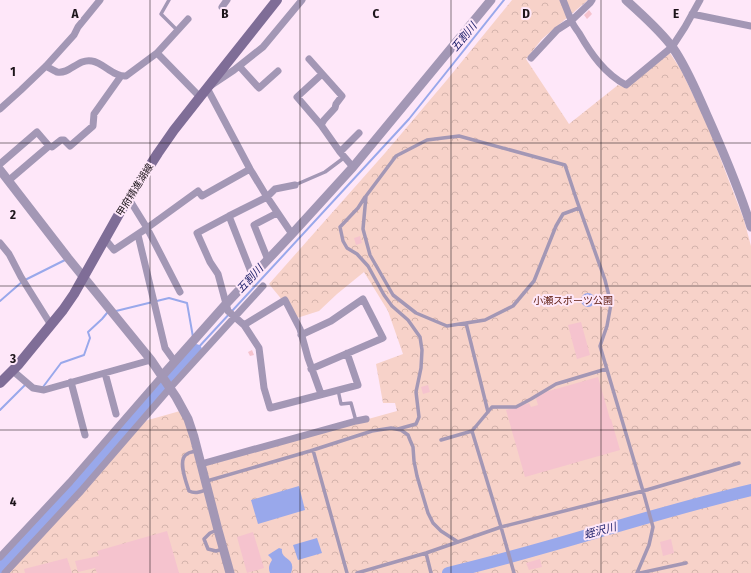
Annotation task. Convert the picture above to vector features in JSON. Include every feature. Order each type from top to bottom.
[{"type":"main road","name":"甲府精進湖線","points":[[0,384],[13,371],[51,325],[74,294],[129,199],[174,130],[278,0]]},
{"type":"street","points":[[0,109],[46,66],[74,35],[78,27],[100,0]]},
{"type":"street","points":[[222,7],[227,0]]},
{"type":"street","points":[[292,234],[277,213],[250,169],[207,88],[263,47],[302,0]]},
{"type":"street","points":[[0,557],[166,382],[230,312],[253,277],[353,167],[491,0]]},
{"type":"street","points":[[563,0],[571,21],[587,47],[602,67],[618,81],[626,85],[672,47],[700,0]]},
{"type":"street","points":[[531,58],[557,30],[571,21],[592,0]]},
{"type":"street","points":[[626,0],[661,33],[687,69],[724,153],[751,227]]},
{"type":"street","points":[[692,14],[751,26]]},
{"type":"street","points":[[46,66],[57,72],[62,72],[80,62],[92,60],[121,76],[126,76],[157,53],[188,19]]},
{"type":"street","points":[[157,53],[200,97]]},
{"type":"street","points":[[309,59],[342,96],[335,108],[321,125]]},
{"type":"street","points":[[239,66],[259,88],[278,71]]},
{"type":"street","points":[[322,74],[297,97],[321,125],[342,155],[353,167]]},
{"type":"street","points":[[8,181],[49,146],[52,147],[61,140],[64,140],[70,146],[93,126],[94,114],[121,76]]},
{"type":"street","points":[[0,164],[37,132],[49,146]]},
{"type":"street","points":[[342,155],[359,134]]},
{"type":"street","points":[[105,239],[114,250],[138,235],[198,191],[202,196],[250,169]]},
{"type":"street","points":[[0,170],[83,277],[151,360],[188,419],[230,573]]},
{"type":"street","points":[[295,185],[275,189],[267,197],[196,233],[210,262],[218,274],[230,312],[244,325],[259,348],[264,388],[270,408],[358,385],[347,353]]},
{"type":"street","points":[[129,199],[147,228],[180,292]]},
{"type":"street","points":[[268,260],[254,225],[277,213]]},
{"type":"street","points":[[228,216],[253,277]]},
{"type":"street","points":[[138,235],[165,348],[175,362]]},
{"type":"street","points":[[2,248],[10,254],[21,277],[51,325]]},
{"type":"street","points":[[4,573],[81,491],[166,382],[175,362],[197,337],[263,286]]},
{"type":"street","points":[[301,335],[331,321],[363,299],[383,338],[312,369]]},
{"type":"street","points":[[244,325],[285,300],[300,329],[320,394]]},
{"type":"street","points":[[13,371],[33,388],[44,390],[151,360]]},
{"type":"street","points":[[105,373],[116,414]]},
{"type":"street","points":[[71,382],[86,435]]},
{"type":"street","points":[[201,464],[366,419]]},
{"type":"street","points":[[70,482],[81,491]]},
{"type":"lane","points":[[170,0],[161,14],[178,31]]},
{"type":"lane","points":[[397,429],[416,424],[419,417],[416,392],[421,368],[422,350],[420,337],[408,320],[392,306],[384,295],[368,266],[357,254],[347,248],[342,241],[340,227],[358,208],[396,156],[427,140],[459,136],[566,165],[579,208],[605,280],[611,304],[607,326],[600,346],[653,527],[649,545],[637,573]]},
{"type":"lane","points":[[295,185],[332,168],[342,155]]},
{"type":"lane","points":[[366,196],[363,228],[368,248],[370,255],[393,295],[416,313],[447,326],[485,320],[513,306],[534,282],[556,226],[563,214],[579,208]]},
{"type":"lane","points":[[466,323],[488,412]]},
{"type":"lane","points":[[441,440],[472,431],[492,407],[516,407],[556,384],[606,369]]},
{"type":"lane","points":[[338,390],[341,404],[351,403],[356,421]]},
{"type":"lane","points":[[197,451],[186,454],[182,458],[181,464],[189,490],[197,493],[207,485],[372,431],[391,428],[401,430],[408,435],[413,447],[414,461],[428,513],[433,523],[441,531],[458,542]]},
{"type":"lane","points":[[472,431],[514,573]]},
{"type":"lane","points":[[313,450],[347,573]]},
{"type":"lane","points":[[357,573],[426,553],[501,527],[643,491],[739,463]]},
{"type":"lane","points":[[218,530],[210,533],[204,539],[208,549],[216,551],[224,549]]},
{"type":"lane","points":[[426,553],[430,573]]},
{"type":"lane","points":[[640,573],[686,563]]},
{"type":"green space","name":"小瀬スポーツ公園","points":[[512,0],[588,0],[542,39],[526,59],[569,124],[618,85],[626,88],[670,53],[681,70],[708,126],[744,220],[751,246],[751,573],[5,573],[141,422],[180,411],[199,466],[397,411],[395,403],[383,403],[376,364],[403,354],[388,311],[364,272],[319,311],[297,318],[269,284],[385,153]]},
{"type":"water","points":[[588,293],[593,295],[595,300],[593,305],[588,307],[583,305],[581,300],[583,295]]},
{"type":"water","points":[[299,486],[305,510],[258,524],[251,500]]},
{"type":"water","points":[[317,538],[322,553],[298,560],[293,545]]},
{"type":"water","points":[[279,548],[282,549],[283,555],[292,564],[291,573],[270,573],[269,566],[272,560],[268,555]]},
{"type":"building","points":[[589,10],[592,14],[587,19],[584,15]]},
{"type":"building","points":[[360,236],[362,243],[356,245],[354,238]]},
{"type":"building","points":[[581,322],[590,355],[577,359],[568,325]]},
{"type":"building","points":[[252,350],[254,355],[250,356],[248,352]]},
{"type":"building","points":[[598,377],[620,450],[525,477],[506,410],[529,403],[531,407],[538,405],[535,395]]},
{"type":"building","points":[[428,385],[430,392],[423,394],[421,387]]},
{"type":"building","points":[[167,531],[179,573],[97,573],[95,568],[78,572],[75,561],[99,556],[97,551]]},
{"type":"building","points":[[253,532],[264,568],[247,573],[237,537]]},
{"type":"building","points":[[671,539],[674,553],[663,556],[660,542]]},
{"type":"building","points":[[67,558],[72,573],[25,573],[24,569]]},
{"type":"building","points":[[540,559],[542,567],[529,570],[526,563]]},
{"type":"waterway","name":"五割川","points":[[194,344],[196,350],[409,119],[504,0]]},
{"type":"waterway","name":"五割川","points":[[0,301],[23,281],[65,260]]},
{"type":"waterway","name":"五割川","points":[[116,311],[169,298],[187,303],[193,337]]},
{"type":"waterway","name":"五割川","points":[[43,387],[61,363],[84,355],[90,338],[88,332],[109,312]]},
{"type":"waterway","points":[[0,569],[196,350]]},
{"type":"waterway","name":"五割川","points":[[0,410],[25,385]]},
{"type":"waterway","name":"蛭沢川","points":[[448,573],[486,564],[713,499],[751,490]]}]
